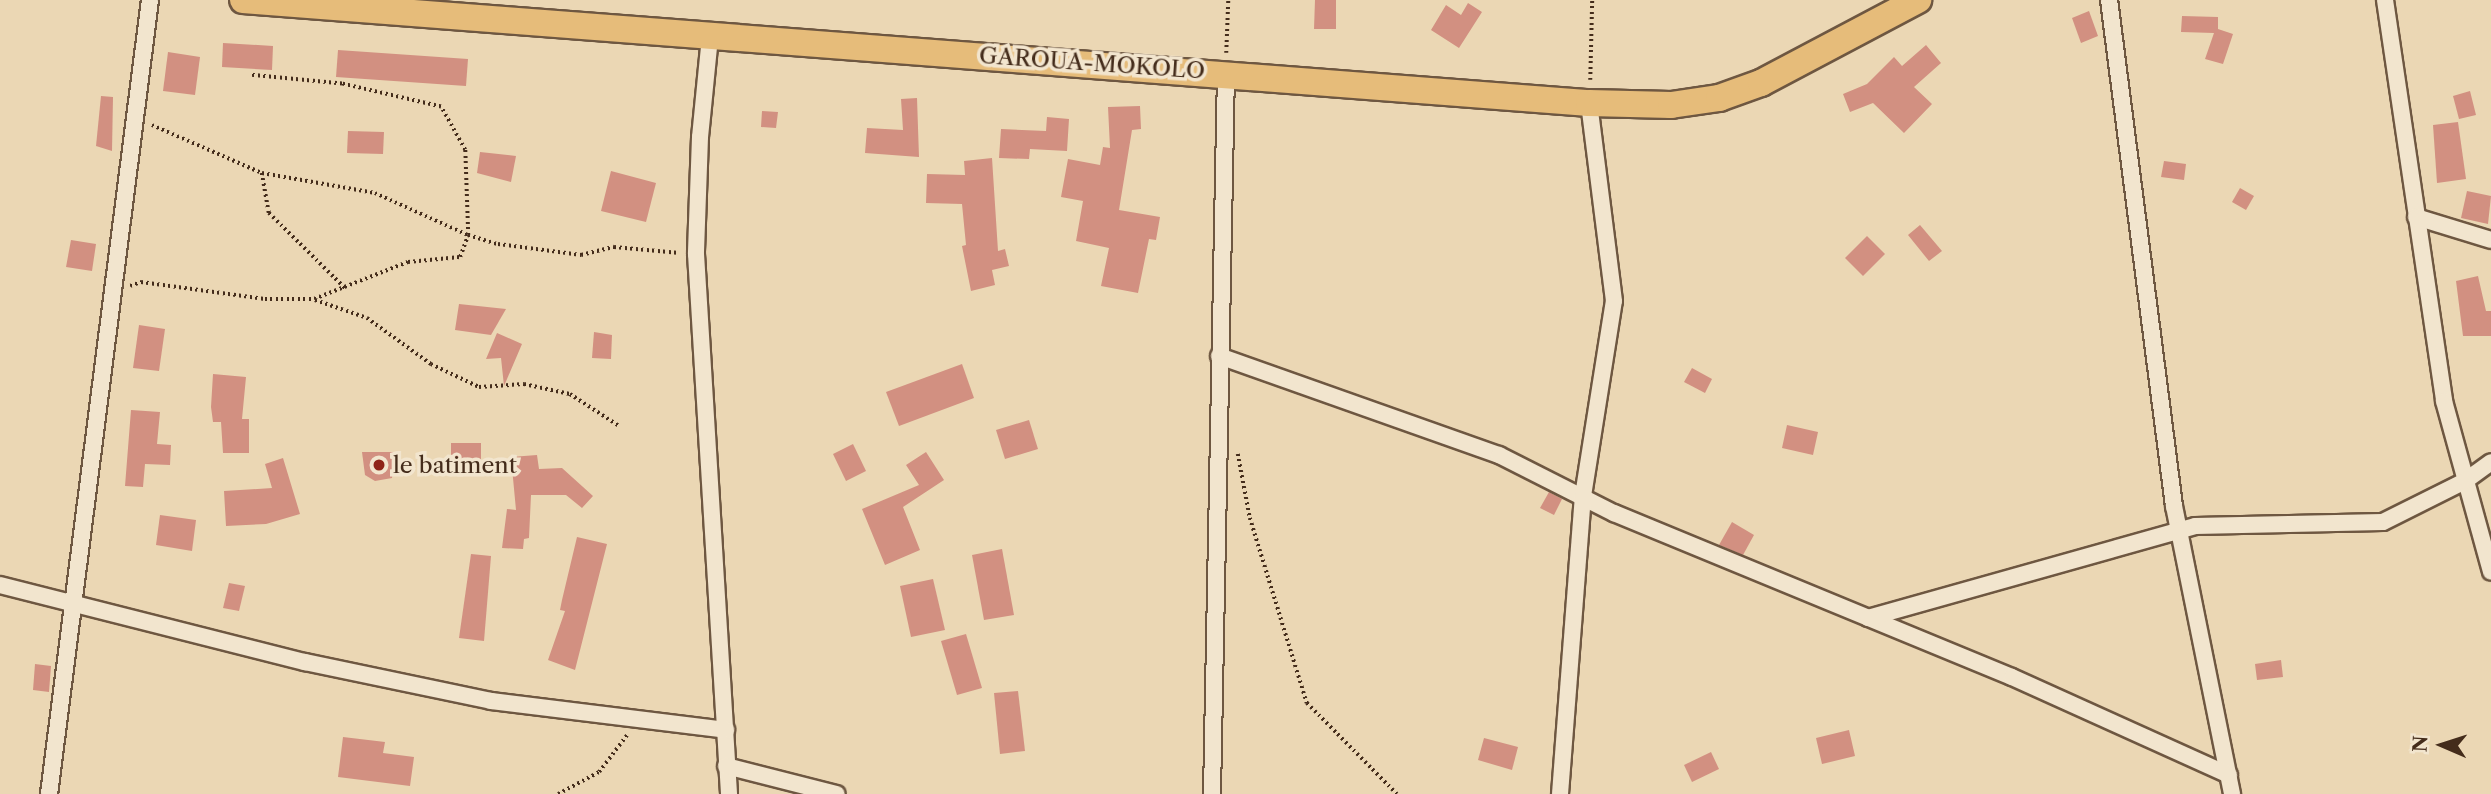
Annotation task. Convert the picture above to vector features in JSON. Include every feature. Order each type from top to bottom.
[{"type":"main road","name":"GAROUA-MOKOLO","points":[[243,0],[710,37],[1226,72],[1589,103],[1671,105],[1719,98],[1761,83],[1918,0]]},
{"type":"street","points":[[49,794],[150,0]]},
{"type":"street","points":[[2109,0],[2178,531],[2232,794]]},
{"type":"street","points":[[2385,0],[2444,401],[2491,572]]},
{"type":"street","points":[[710,37],[700,137],[696,254],[729,794]]},
{"type":"street","points":[[1212,794],[1226,72]]},
{"type":"street","points":[[1560,794],[1583,496],[1614,302],[1589,103]]},
{"type":"street","points":[[2416,218],[2491,240]]},
{"type":"street","points":[[1219,356],[1499,455],[1614,513],[2012,677],[2229,775]]},
{"type":"street","points":[[1867,618],[2178,531],[2213,525],[2308,527],[2383,522],[2465,481],[2491,463]]},
{"type":"street","points":[[0,585],[305,662],[491,701],[726,730]]},
{"type":"street","points":[[726,766],[837,794]]},
{"type":"path","points":[[1226,72],[1228,0]]},
{"type":"path","points":[[1589,103],[1592,0]]},
{"type":"path","points":[[112,293],[141,282],[265,299],[314,299],[408,262],[460,257],[468,235],[465,150],[442,107],[342,84],[249,75]]},
{"type":"path","points":[[134,117],[262,173],[374,192],[468,235],[581,255],[614,247],[696,254]]},
{"type":"path","points":[[262,173],[269,213],[345,289]]},
{"type":"path","points":[[314,299],[367,318],[431,364],[479,387],[524,384],[570,394],[619,426]]},
{"type":"path","points":[[1237,450],[1250,518],[1307,703],[1397,794]]},
{"type":"path","points":[[558,794],[599,772],[634,727]]},
{"type":"building","points":[[1315,0],[1336,0],[1336,29],[1314,29]]},
{"type":"building","points":[[1468,3],[1482,12],[1459,48],[1431,30],[1446,5],[1461,15]]},
{"type":"building","points":[[2089,11],[2098,36],[2081,43],[2072,18]]},
{"type":"building","points":[[2182,16],[2218,17],[2218,29],[2233,34],[2223,64],[2205,59],[2214,33],[2181,32]]},
{"type":"building","points":[[223,43],[273,46],[272,70],[222,67]]},
{"type":"building","points":[[1926,45],[1941,63],[1914,87],[1932,104],[1904,133],[1873,103],[1850,112],[1843,94],[1867,84],[1894,57],[1902,66]]},
{"type":"building","points":[[338,50],[468,59],[466,86],[336,77]]},
{"type":"building","points":[[168,52],[200,57],[195,95],[163,91]]},
{"type":"building","points":[[2470,91],[2476,115],[2459,119],[2453,96]]},
{"type":"building","points":[[101,96],[113,97],[112,151],[96,146]]},
{"type":"building","points":[[917,98],[919,157],[865,153],[867,128],[903,130],[901,99]]},
{"type":"building","points":[[1140,106],[1141,129],[1132,130],[1119,210],[1160,217],[1156,240],[1149,239],[1138,293],[1101,286],[1109,248],[1076,241],[1083,201],[1061,197],[1068,159],[1100,165],[1103,147],[1110,148],[1108,107]]},
{"type":"building","points":[[762,111],[778,112],[776,128],[761,127]]},
{"type":"building","points":[[1047,117],[1069,119],[1067,151],[1030,149],[1029,159],[999,158],[1001,129],[1046,131]]},
{"type":"building","points":[[2458,122],[2466,179],[2437,183],[2433,125]]},
{"type":"building","points":[[348,131],[384,132],[383,154],[347,153]]},
{"type":"building","points":[[480,152],[516,156],[511,182],[477,173]]},
{"type":"building","points":[[992,158],[998,251],[1005,249],[1009,266],[992,270],[995,285],[971,291],[962,246],[966,245],[962,204],[926,203],[927,174],[965,175],[964,161]]},
{"type":"building","points":[[2164,161],[2186,164],[2184,180],[2161,177]]},
{"type":"building","points":[[611,171],[656,183],[646,222],[601,211]]},
{"type":"building","points":[[2240,188],[2254,196],[2246,210],[2232,202]]},
{"type":"building","points":[[2467,191],[2491,196],[2488,224],[2461,218]]},
{"type":"building","points":[[1920,225],[1942,251],[1929,261],[1908,235]]},
{"type":"building","points":[[1867,236],[1885,254],[1863,276],[1845,258]]},
{"type":"building","points":[[71,240],[96,244],[92,271],[66,267]]},
{"type":"building","points":[[2478,276],[2486,311],[2491,311],[2491,336],[2463,336],[2456,281]]},
{"type":"building","points":[[459,304],[506,309],[491,335],[455,330]]},
{"type":"building","points":[[139,325],[165,329],[159,371],[133,368]]},
{"type":"building","points":[[594,332],[612,335],[611,359],[592,358]]},
{"type":"building","points":[[497,333],[522,344],[504,386],[501,358],[486,359]]},
{"type":"building","points":[[962,364],[974,398],[899,426],[886,392]]},
{"type":"building","points":[[1692,368],[1712,379],[1705,393],[1684,382]]},
{"type":"building","points":[[213,374],[246,377],[242,419],[249,419],[249,453],[223,453],[221,422],[213,422],[211,407]]},
{"type":"building","points":[[131,410],[160,412],[157,444],[171,445],[170,465],[145,464],[143,487],[125,486]]},
{"type":"building","points":[[1029,420],[1038,449],[1005,459],[996,430]]},
{"type":"building","points":[[1787,425],[1818,432],[1813,455],[1782,448]]},
{"type":"building","points":[[451,443],[481,443],[481,464],[451,464]]},
{"type":"building","points":[[853,444],[866,471],[846,481],[833,454]]},
{"type":"building","name":"le batiment","points":[[362,452],[395,452],[392,478],[375,481],[365,475]]},
{"type":"building","points":[[926,452],[944,480],[903,507],[920,550],[885,565],[862,509],[919,485],[906,465]]},
{"type":"building","points":[[537,455],[539,469],[562,468],[593,496],[582,508],[566,495],[531,495],[529,538],[524,539],[523,549],[502,548],[507,509],[516,510],[511,457]]},
{"type":"building","points":[[283,458],[300,514],[266,524],[226,526],[224,491],[272,488],[265,464]]},
{"type":"building","points":[[1549,492],[1562,499],[1554,515],[1540,508]]},
{"type":"building","points":[[160,515],[196,520],[192,551],[156,545]]},
{"type":"building","points":[[1732,522],[1754,535],[1743,555],[1719,545]]},
{"type":"building","points":[[577,537],[607,544],[575,670],[548,660],[565,611],[560,610]]},
{"type":"building","points":[[1002,549],[1014,615],[984,620],[972,555]]},
{"type":"building","points":[[471,554],[491,556],[484,641],[459,638]]},
{"type":"building","points":[[933,579],[945,630],[911,637],[900,586]]},
{"type":"building","points":[[229,583],[245,586],[239,611],[223,608]]},
{"type":"building","points":[[966,634],[982,688],[957,695],[941,641]]},
{"type":"building","points":[[2281,660],[2283,677],[2257,680],[2255,664]]},
{"type":"building","points":[[35,664],[51,666],[49,692],[33,690]]},
{"type":"building","points":[[1018,691],[1025,751],[1000,754],[994,693]]},
{"type":"building","points":[[1849,730],[1855,756],[1822,764],[1816,738]]},
{"type":"building","points":[[343,737],[385,742],[383,753],[414,757],[410,786],[338,777]]},
{"type":"building","points":[[1484,738],[1518,747],[1512,770],[1478,760]]},
{"type":"building","points":[[1711,752],[1719,769],[1692,782],[1684,765]]},
{"type":"place","name":"le batiment","points":[[379,465]]}]
